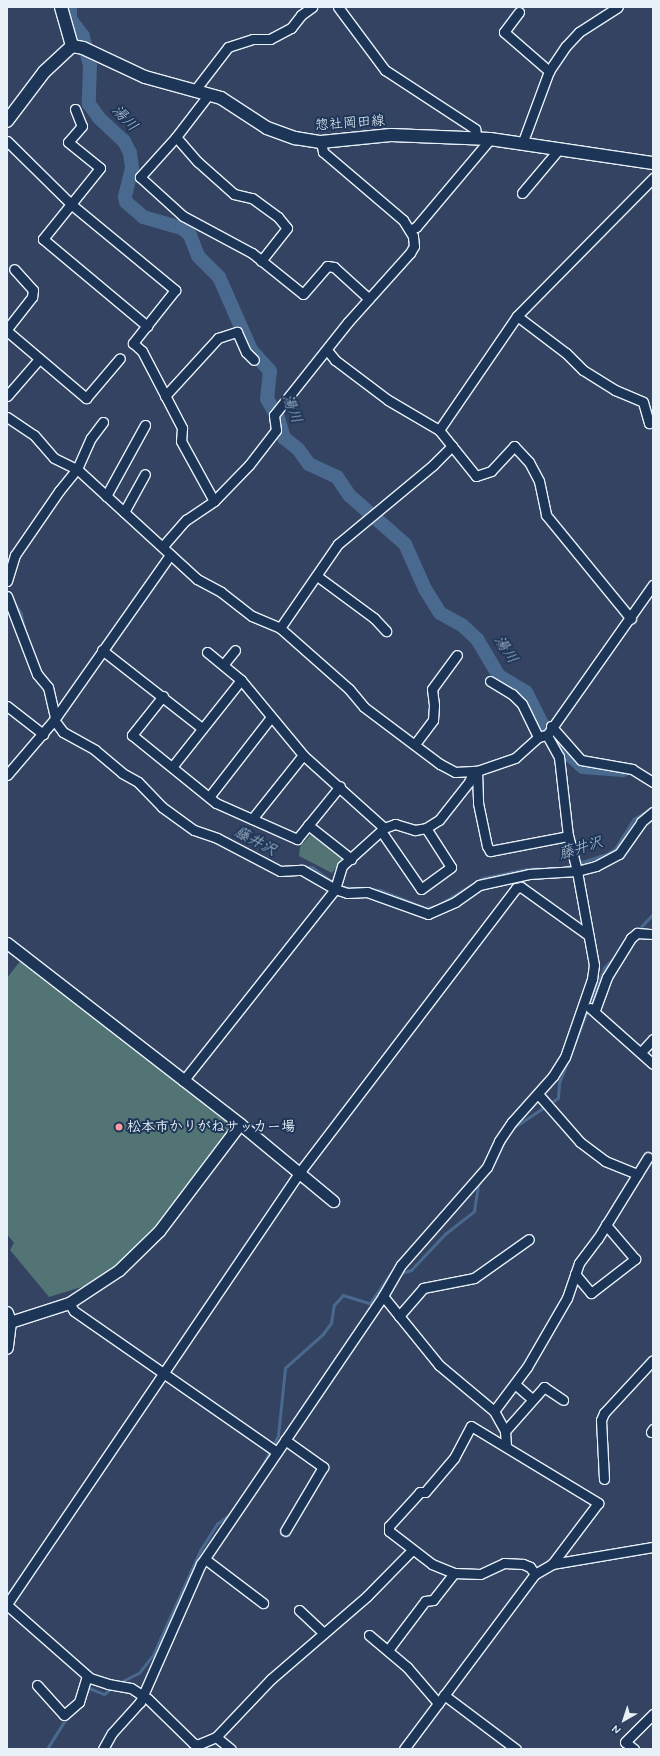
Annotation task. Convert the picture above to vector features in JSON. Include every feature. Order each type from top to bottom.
[{"type":"main road","points":[[7,120],[44,72],[60,54],[72,46],[59,8]]},
{"type":"main road","name":"惣社岡田線","points":[[72,46],[83,48],[145,77],[209,94],[232,104],[279,134],[321,142],[391,135],[483,139],[653,163]]},
{"type":"main road","points":[[7,1348],[8,1318]]},
{"type":"street","points":[[195,90],[228,47],[253,39],[270,39],[291,28],[301,16],[312,7]]},
{"type":"street","points":[[338,7],[385,70],[475,129],[483,139],[416,227],[410,230]]},
{"type":"street","points":[[522,144],[549,71],[579,32],[618,7]]},
{"type":"street","points":[[520,12],[504,32],[549,71]]},
{"type":"street","points":[[209,94],[176,137],[140,177],[183,216],[261,261],[303,294],[327,266],[334,267],[369,299]]},
{"type":"street","points":[[76,109],[82,126],[68,142],[100,168],[43,240],[147,326]]},
{"type":"street","points":[[176,137],[198,162],[234,194],[252,198],[278,217],[287,228],[261,261]]},
{"type":"street","points":[[7,141],[72,205],[175,290],[133,343],[142,351],[182,428],[181,441],[214,501]]},
{"type":"street","points":[[163,546],[186,520],[214,501],[262,449],[276,430],[274,415],[369,299],[410,253],[414,246],[410,230],[403,220],[323,152],[321,142]]},
{"type":"street","points":[[522,193],[559,149]]},
{"type":"street","points":[[439,430],[517,316],[653,178]]},
{"type":"street","points":[[14,270],[33,290],[32,297],[7,330],[39,359],[86,398],[120,358]]},
{"type":"street","points":[[517,316],[566,353],[588,374],[643,402],[649,424],[653,422]]},
{"type":"street","points":[[165,396],[218,338],[237,332],[246,352],[254,360]]},
{"type":"street","points":[[327,350],[335,360],[388,400],[408,409],[439,430],[476,476],[491,471],[514,446],[529,462],[539,481],[546,515],[631,619]]},
{"type":"street","points":[[7,396],[39,359]]},
{"type":"street","points":[[7,417],[34,435],[54,458],[78,469],[197,579],[221,592],[252,616],[280,628],[350,689],[364,707],[440,764],[455,772],[475,772],[515,758],[542,736],[631,619],[653,585]]},
{"type":"street","points":[[7,581],[15,556],[59,491],[78,469],[91,438],[103,422]]},
{"type":"street","points":[[106,496],[144,425]]},
{"type":"street","points":[[280,628],[338,544],[452,446]]},
{"type":"street","points":[[124,512],[145,474]]},
{"type":"street","points":[[7,775],[55,719],[170,555]]},
{"type":"street","points":[[317,576],[374,618],[386,631]]},
{"type":"street","points":[[7,596],[37,674],[48,687],[55,719],[62,732],[95,750],[122,774],[138,782],[162,807],[194,830],[217,838],[280,871],[302,870],[336,885],[347,893],[367,892],[428,914],[455,902],[479,885],[529,874],[577,871],[596,866],[619,854],[641,822],[653,812]]},
{"type":"street","points":[[102,650],[202,728]]},
{"type":"street","points":[[223,665],[235,650]]},
{"type":"street","points":[[207,652],[241,680],[303,755],[340,786],[382,830],[421,889],[451,867],[426,828]]},
{"type":"street","points":[[415,744],[433,720],[434,705],[432,689],[456,655]]},
{"type":"street","points":[[172,767],[241,680]]},
{"type":"street","points":[[103,1749],[112,1733],[140,1702],[205,1559],[384,1296],[401,1265],[487,1167],[499,1141],[512,1122],[538,1094],[565,1057],[584,1005],[592,980],[594,965],[577,871],[568,836],[559,757],[542,736],[522,704],[512,694],[490,680]]},
{"type":"street","points":[[162,696],[132,735],[216,803],[297,839],[340,786]]},
{"type":"street","points":[[7,706],[43,734]]},
{"type":"street","points":[[209,797],[271,717]]},
{"type":"street","points":[[551,726],[581,760],[632,769],[653,782]]},
{"type":"street","points":[[252,819],[303,755]]},
{"type":"street","points":[[183,1081],[336,885],[342,866],[382,830],[395,824],[414,830],[426,828],[439,820],[450,808],[475,772]]},
{"type":"street","points":[[475,772],[478,803],[487,846],[490,851],[568,836]]},
{"type":"street","points":[[308,825],[351,859]]},
{"type":"street","points":[[412,1550],[367,1596],[271,1679],[216,1737],[196,1744],[193,1743],[142,1695],[131,1688],[108,1684],[87,1676],[7,1605],[299,1173],[516,888],[521,887],[588,935]]},
{"type":"street","points":[[595,1010],[607,977],[631,938],[637,933],[653,934]]},
{"type":"street","points":[[7,943],[240,1124],[333,1200]]},
{"type":"street","points":[[584,1005],[595,1010],[653,1064]]},
{"type":"street","points":[[641,1052],[653,1039]]},
{"type":"street","points":[[538,1094],[580,1142],[605,1161],[637,1174]]},
{"type":"street","points":[[8,1318],[69,1303],[119,1270],[159,1231],[240,1124]]},
{"type":"street","points":[[494,1411],[516,1385],[567,1298],[575,1274],[587,1249],[606,1225],[648,1157]]},
{"type":"street","points":[[575,1274],[591,1293],[635,1259],[606,1225]]},
{"type":"street","points":[[399,1316],[423,1288],[474,1278],[529,1240]]},
{"type":"street","points":[[384,1296],[439,1365],[494,1411],[505,1431],[506,1445]]},
{"type":"street","points":[[69,1303],[74,1311],[277,1452]]},
{"type":"street","points":[[604,1479],[601,1420],[604,1413],[653,1360]]},
{"type":"street","points":[[516,1385],[532,1399]]},
{"type":"street","points":[[505,1431],[544,1387],[563,1400]]},
{"type":"street","points":[[535,1574],[530,1566],[504,1563],[480,1574],[454,1572],[432,1564],[389,1531],[389,1526],[420,1492],[425,1492],[454,1458],[471,1426],[506,1445],[598,1503],[552,1564]]},
{"type":"street","points":[[285,1440],[323,1467],[285,1531]]},
{"type":"street","points":[[404,1749],[535,1574],[552,1564],[653,1548]]},
{"type":"street","points":[[205,1559],[264,1603]]},
{"type":"street","points":[[388,1650],[426,1601],[433,1600],[454,1572]]},
{"type":"street","points":[[299,1610],[324,1633]]},
{"type":"street","points":[[369,1635],[407,1667],[438,1703]]},
{"type":"street","points":[[37,1685],[64,1715],[80,1702],[87,1676]]},
{"type":"street","points":[[444,1695],[516,1749]]},
{"type":"street","points":[[634,1749],[625,1742],[653,1714]]},
{"type":"street","points":[[216,1737],[231,1749]]},
{"type":"green space","points":[[312,833],[344,858],[332,873],[299,856],[300,847]]},
{"type":"green space","name":"松本市かりがねサッカー場","points":[[21,960],[230,1123],[230,1130],[158,1228],[114,1267],[88,1285],[49,1297],[10,1250],[14,1243],[7,1234],[7,978]]},
{"type":"waterway","name":"湯川","points":[[70,7],[70,19],[83,36],[90,66],[89,104],[99,118],[124,141],[130,153],[132,168],[125,197],[126,202],[143,217],[182,228],[190,235],[198,256],[219,277],[251,350],[270,371],[267,399],[278,418],[284,438],[298,449],[309,464],[337,477],[349,495],[405,544],[425,589],[440,613],[462,625],[477,639],[499,676],[526,692],[544,728]]},
{"type":"waterway","name":"藤井沢","points":[[11,597],[21,613],[25,631]]},
{"type":"waterway","name":"湯川","points":[[555,741],[583,767],[623,770]]},
{"type":"waterway","name":"藤井沢","points":[[148,787],[160,799]]},
{"type":"waterway","name":"藤井沢","points":[[567,867],[605,855],[615,849],[634,819],[653,807]]},
{"type":"waterway","name":"藤井沢","points":[[255,853],[267,859]]},
{"type":"waterway","name":"藤井沢","points":[[291,866],[312,867],[334,883]]},
{"type":"waterway","name":"藤井沢","points":[[440,904],[483,878],[526,869],[552,868]]},
{"type":"waterway","name":"藤井沢","points":[[340,887],[380,890],[426,908],[435,906]]},
{"type":"waterway","points":[[638,930],[653,914]]},
{"type":"waterway","points":[[513,1128],[558,1098],[559,1083],[604,968],[615,957]]},
{"type":"waterway","points":[[493,1164],[507,1137]]},
{"type":"waterway","points":[[398,1274],[411,1270],[445,1234],[474,1211],[478,1185],[481,1180]]},
{"type":"waterway","points":[[261,1468],[278,1436],[285,1368],[323,1334],[331,1323],[334,1305],[343,1295],[370,1303],[390,1274],[393,1274]]},
{"type":"waterway","points":[[119,1683],[139,1673],[153,1655],[200,1551],[217,1524],[229,1515]]},
{"type":"waterway","points":[[85,1696],[89,1688],[104,1694],[113,1687]]},
{"type":"waterway","points":[[47,1749],[68,1716]]},
{"type":"place","name":"松本市かりがねサッカー場","points":[[119,1127]]}]
